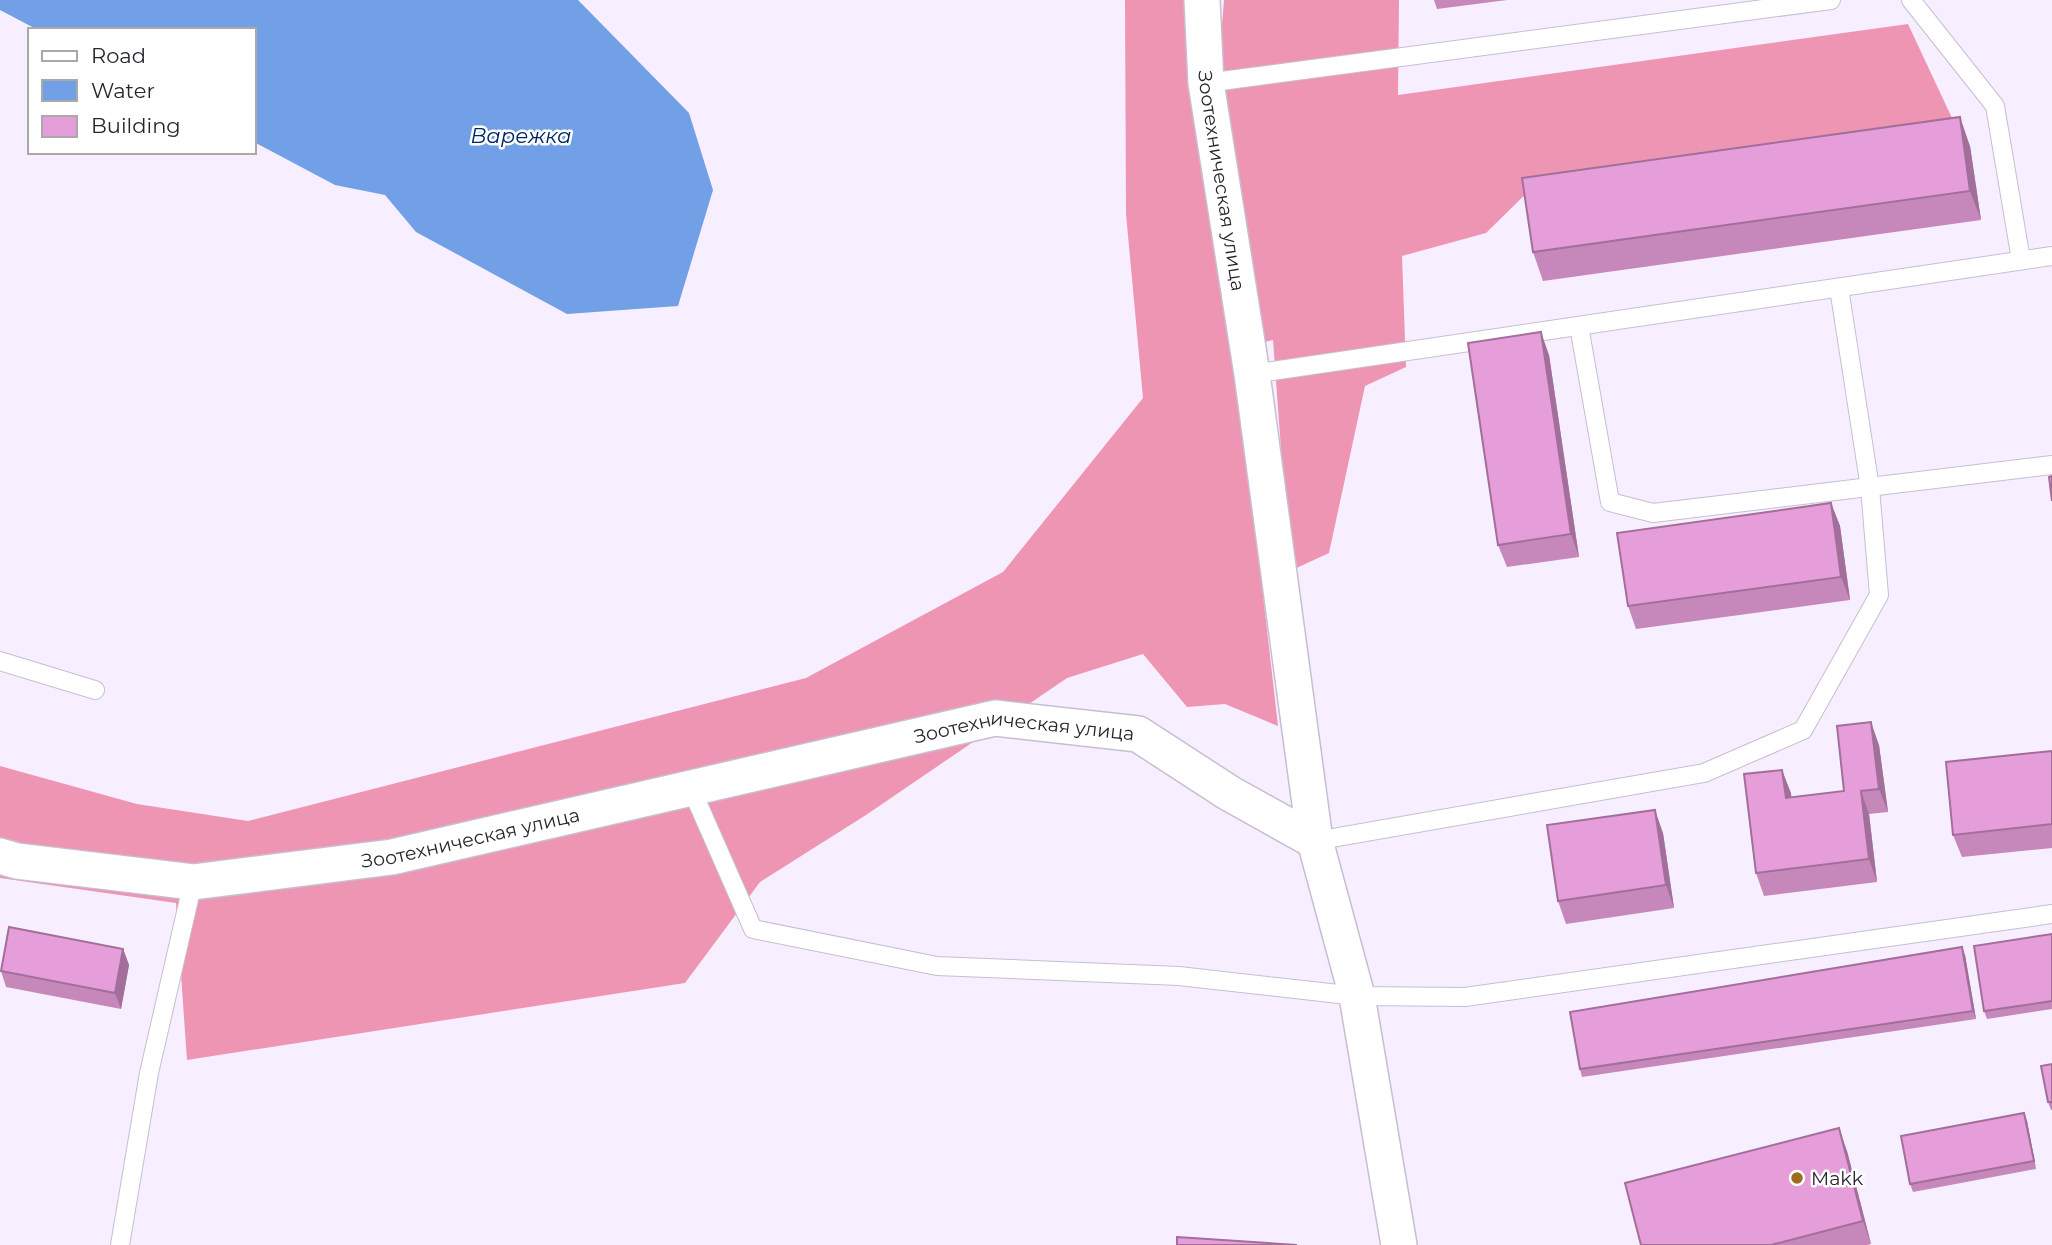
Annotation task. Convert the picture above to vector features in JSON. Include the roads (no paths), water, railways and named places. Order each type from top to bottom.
[{"type":"street","name":"Зоотехническая улица","points":[[1202,0],[1206,83],[1252,374],[1315,841]]},
{"type":"street","name":"Зоотехническая улица","points":[[0,856],[17,861],[193,881],[392,857],[995,718],[1138,734],[1229,793],[1315,841]]},
{"type":"street","points":[[1315,841],[1357,996],[1399,1245]]},
{"type":"lane","points":[[1206,83],[1832,0]]},
{"type":"lane","points":[[1911,0],[1995,106],[2021,260]]},
{"type":"lane","points":[[1252,374],[2052,256]]},
{"type":"lane","points":[[1315,841],[1703,774],[1804,730],[1879,595],[1870,488],[1839,288]]},
{"type":"lane","points":[[1578,326],[1610,502],[1653,513],[2052,465]]},
{"type":"lane","points":[[0,661],[95,690]]},
{"type":"lane","points":[[691,788],[753,929],[937,966],[1178,976],[1357,996],[1465,997],[2052,914]]},
{"type":"lane","points":[[120,1245],[149,1073],[193,881]]},
{"type":"water","name":"Варежка","points":[[0,0],[578,0],[689,113],[713,190],[678,306],[567,314],[416,232],[385,195],[335,185],[256,143],[256,28],[34,28],[0,10]]},
{"type":"place","name":"Makk","points":[[1797,1178]]}]
